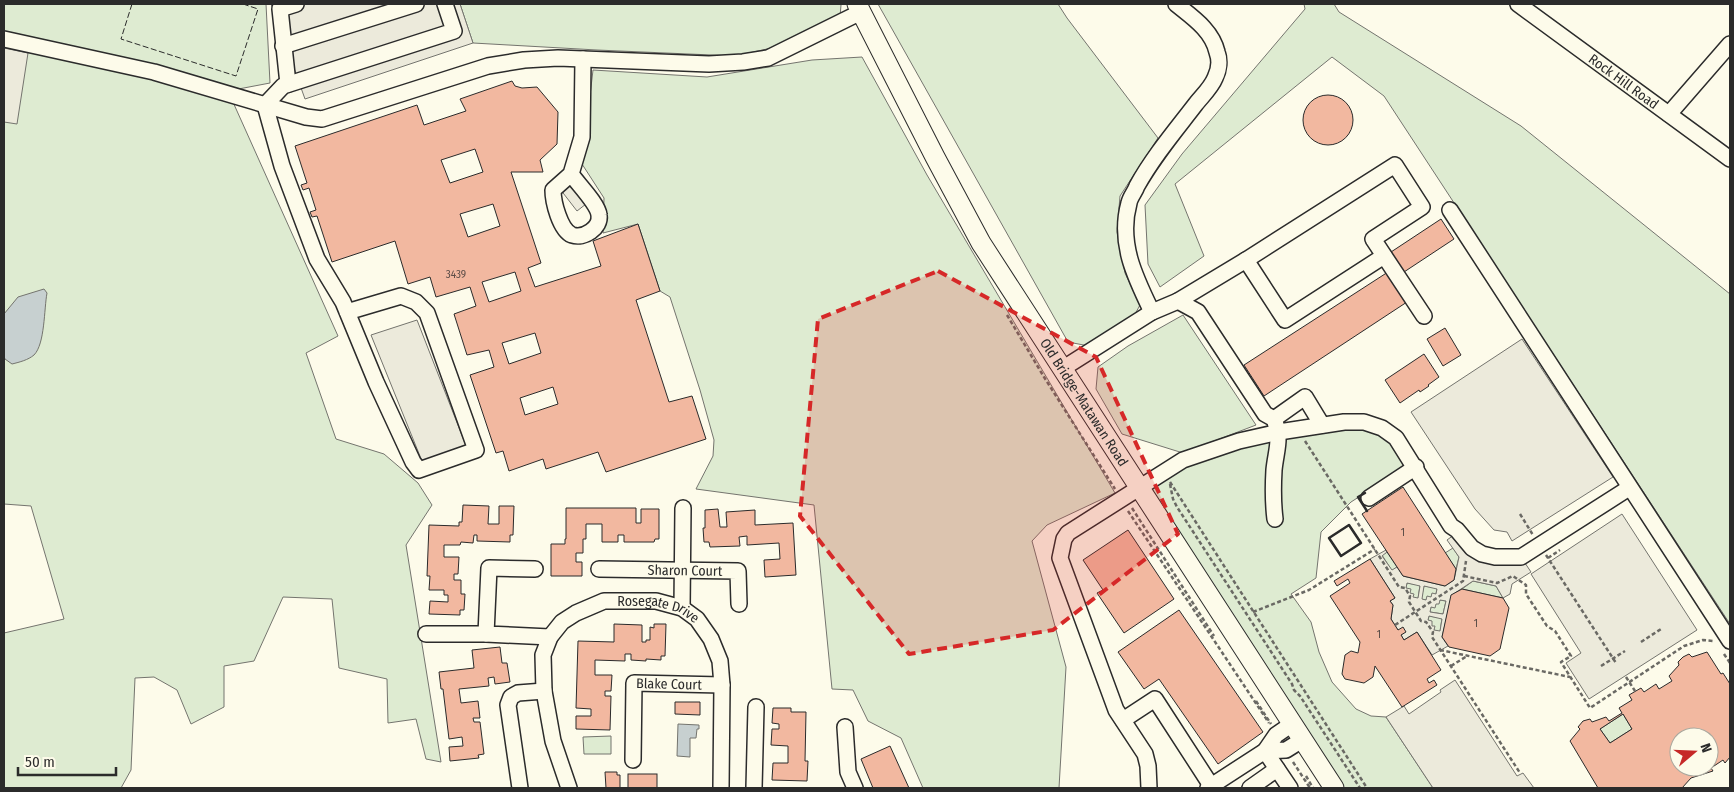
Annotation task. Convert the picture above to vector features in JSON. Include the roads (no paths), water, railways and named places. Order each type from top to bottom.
[{"type":"main road","name":"Old Bridge-Matawan Road","points":[[859,8],[935,158],[977,235],[1334,788]]},
{"type":"street","points":[[288,84],[280,9],[296,4]]},
{"type":"street","points":[[284,46],[416,4]]},
{"type":"street","points":[[265,105],[283,86],[288,84],[454,31],[445,4]]},
{"type":"street","points":[[1152,312],[1134,274],[1126,245],[1129,202],[1148,169],[1172,134],[1215,79],[1219,68],[1218,52],[1212,39],[1203,26],[1176,4]]},
{"type":"street","name":"Rock Hill Road","points":[[1518,4],[1730,159]]},
{"type":"street","points":[[4,39],[154,72],[306,117],[322,119],[488,66],[524,60],[583,59],[709,64],[768,58],[859,8]]},
{"type":"street","points":[[1669,114],[1730,44]]},
{"type":"street","points":[[571,174],[582,138],[583,59]]},
{"type":"street","points":[[265,105],[282,166],[317,259],[343,302],[347,312],[376,382],[412,462],[419,470],[476,450],[427,313],[416,302],[401,296],[347,312]]},
{"type":"street","points":[[1062,369],[1152,312],[1178,301],[1246,260],[1395,165],[1422,207],[1373,238],[1424,316]]},
{"type":"street","points":[[1450,210],[1630,488],[1723,644]]},
{"type":"street","points":[[1246,260],[1285,320],[1384,256]]},
{"type":"street","points":[[1178,301],[1198,312],[1265,414],[1277,426],[1297,430],[1344,422],[1364,422],[1382,428],[1396,438],[1452,526],[1472,548],[1482,554],[1495,557],[1521,557],[1630,488]]},
{"type":"street","points":[[1149,788],[1148,766],[1144,754],[1116,710],[1060,558],[1064,539],[1068,533],[1140,488],[1167,477],[1183,460],[1277,426],[1305,397],[1322,425]]},
{"type":"street","points":[[1275,519],[1273,506],[1277,426]]},
{"type":"street","points":[[1369,498],[1416,468]]},
{"type":"street","points":[[682,608],[683,508]]},
{"type":"street","points":[[486,634],[489,568],[535,569]]},
{"type":"street","name":"Sharon Court","points":[[599,569],[738,570],[739,604]]},
{"type":"street","name":"Rosegate Drive","points":[[569,788],[553,741],[544,691],[543,655],[550,636],[562,622],[576,612],[604,601],[656,601],[682,608],[697,619],[711,639],[720,661],[722,685],[721,788]]},
{"type":"street","points":[[426,634],[550,636]]},
{"type":"street","name":"Blake Court","points":[[633,760],[634,683],[722,685]]},
{"type":"street","points":[[520,788],[508,705],[511,697],[518,693],[544,691]]},
{"type":"street","points":[[1123,720],[1155,698],[1210,788],[1265,751],[1276,735],[1297,732]]},
{"type":"street","points":[[754,788],[756,707]]},
{"type":"street","points":[[845,727],[848,772],[855,788]]},
{"type":"street","points":[[1265,751],[1290,788]]},
{"type":"street","points":[[1250,788],[1277,769]]}]
